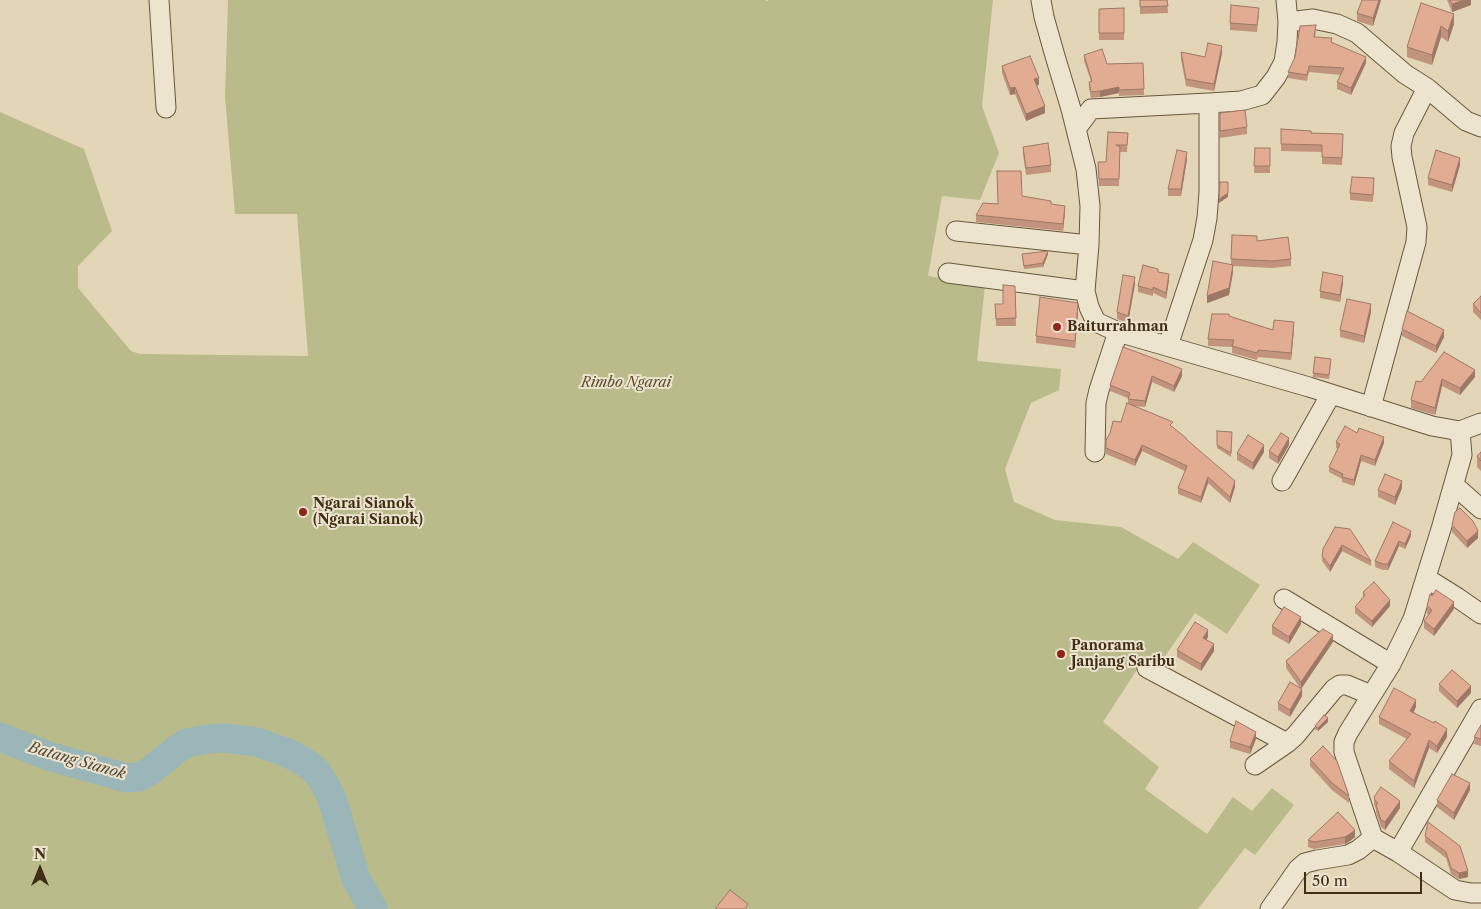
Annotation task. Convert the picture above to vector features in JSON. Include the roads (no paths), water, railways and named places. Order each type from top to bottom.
[{"type":"street","points":[[159,0],[166,108]]},
{"type":"street","points":[[1041,0],[1046,25],[1071,109],[1086,169],[1090,206],[1086,291],[1089,307],[1096,322],[1118,332],[1331,394],[1432,426],[1460,431],[1481,423]]},
{"type":"street","points":[[1046,25],[1057,0]]},
{"type":"street","points":[[1071,109],[1208,103],[1241,100],[1262,95],[1276,77],[1284,62],[1288,22],[1286,0]]},
{"type":"street","points":[[1288,22],[1313,18],[1336,24],[1358,33],[1405,74],[1427,88],[1466,121],[1481,127]]},
{"type":"street","points":[[1370,406],[1416,242],[1417,228],[1401,146],[1404,133],[1427,88]]},
{"type":"street","points":[[1168,346],[1202,240],[1207,218],[1208,103]]},
{"type":"street","points":[[1076,129],[1091,109]]},
{"type":"street","points":[[956,231],[1089,245]]},
{"type":"street","points":[[948,273],[1086,291]]},
{"type":"street","points":[[1095,452],[1096,403],[1118,332]]},
{"type":"street","points":[[1282,481],[1331,394]]},
{"type":"street","points":[[1460,431],[1462,455],[1413,619],[1391,664],[1371,694],[1344,742],[1344,752],[1373,838],[1398,852],[1455,890],[1481,893]]},
{"type":"street","points":[[1454,485],[1481,508]]},
{"type":"street","points":[[1426,578],[1481,614]]},
{"type":"street","points":[[1284,599],[1391,664]]},
{"type":"street","points":[[1147,668],[1287,743]]},
{"type":"street","points":[[1255,765],[1295,736],[1334,689],[1347,685],[1371,694]]},
{"type":"street","points":[[1398,852],[1481,709]]},
{"type":"street","points":[[1270,909],[1305,863],[1348,855],[1373,838]]},
{"type":"waterway","name":"Batang Sianok","points":[[0,737],[51,757],[127,778],[139,777],[150,771],[187,743],[207,739],[224,738],[257,742],[290,754],[317,772],[325,785],[332,799],[356,879],[373,909]]},
{"type":"place","name":"Baiturrahman","points":[[1057,327]]},
{"type":"place","name":"Ngarai Sianok (Ngarai Sianok)","points":[[303,512]]},
{"type":"place","name":"Panorama Janjang Saribu","points":[[1061,654]]},
{"type":"park label","name":"Rimbo Ngarai","points":[[626,383]]}]
